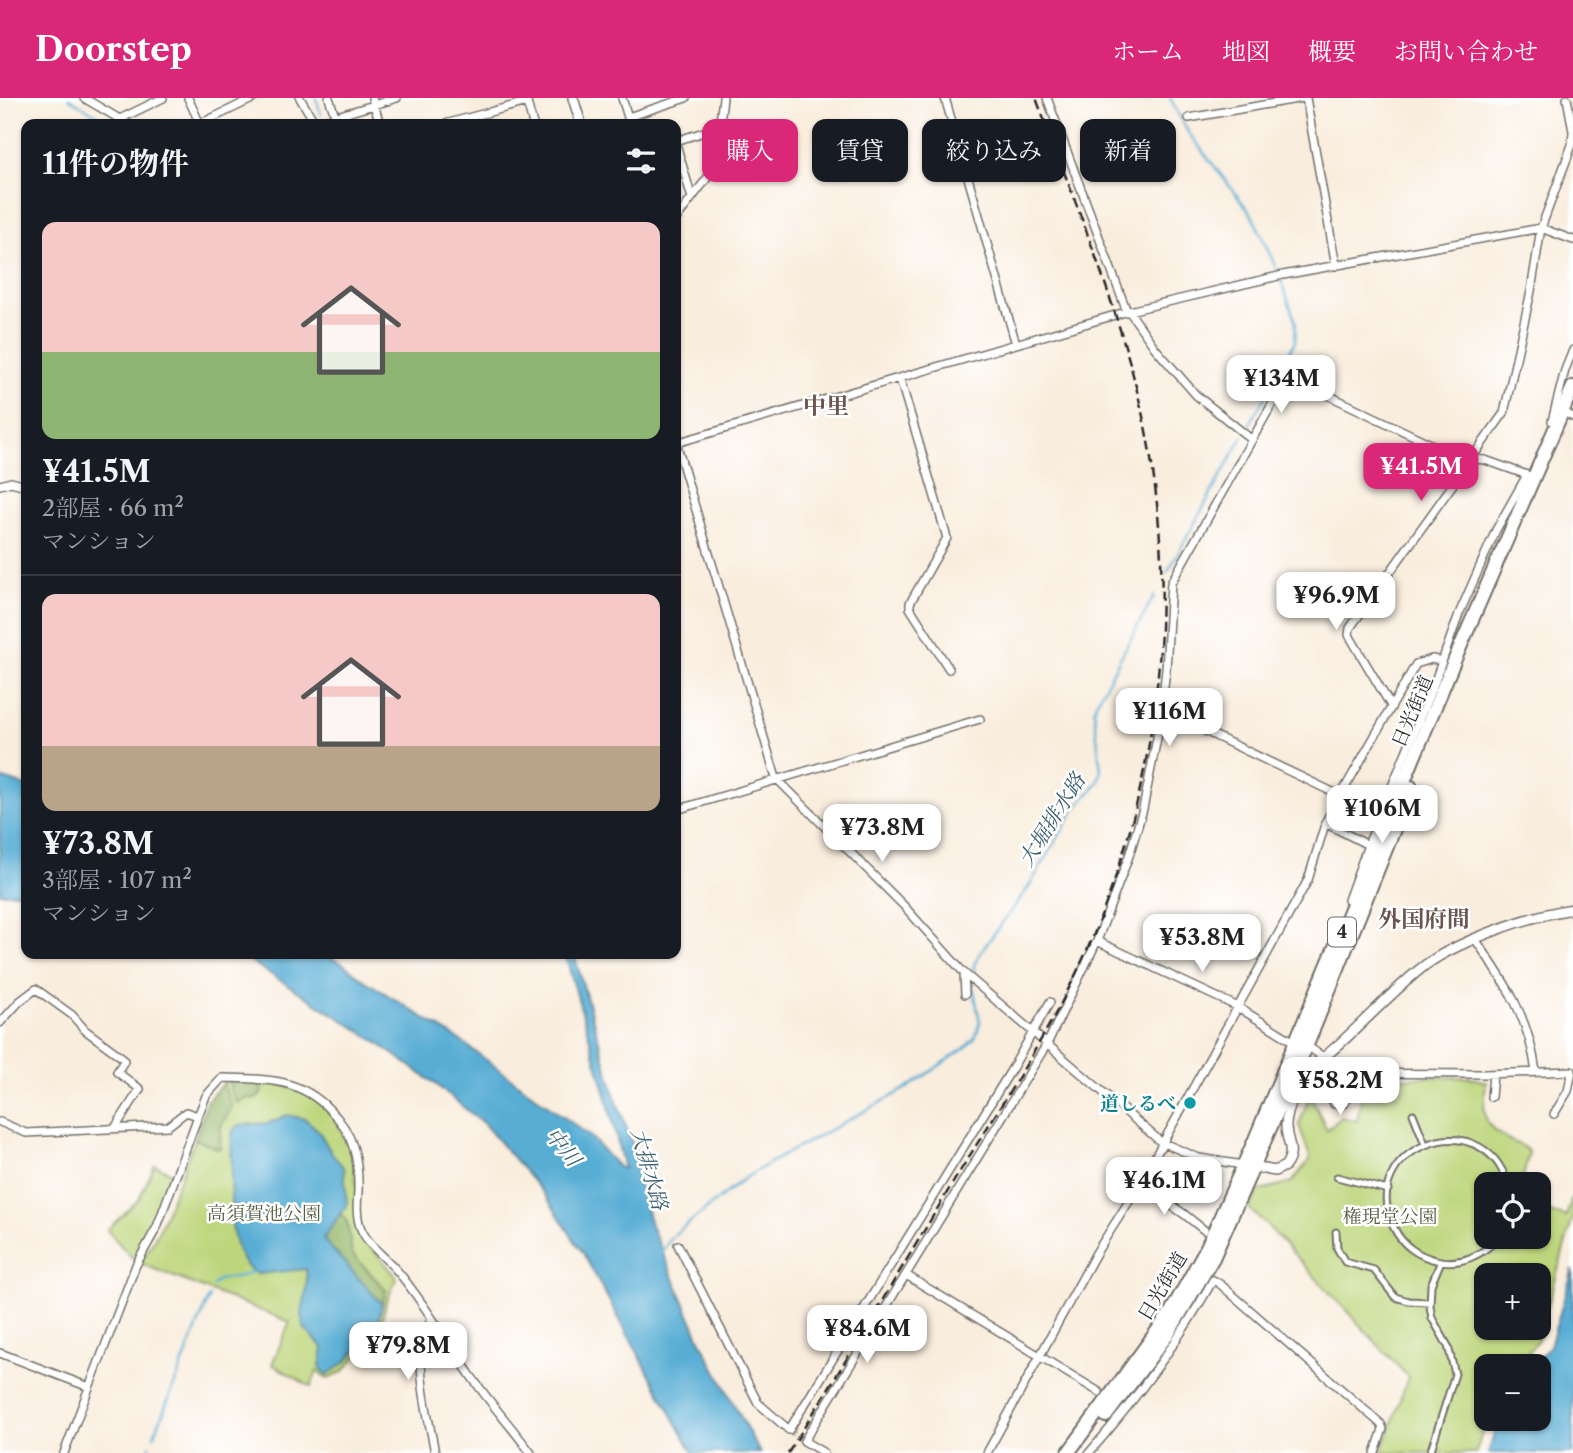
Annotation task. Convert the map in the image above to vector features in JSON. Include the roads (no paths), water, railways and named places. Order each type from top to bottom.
[{"type":"highway","name":"日光街道","points":[[1068,1453],[1178,1301],[1249,1166],[1309,1040],[1496,578],[1567,414],[1573,387]]},
{"type":"highway","name":"日光街道","points":[[1076,1453],[1120,1399],[1180,1315],[1213,1258],[1350,911],[1530,476],[1567,414]]},
{"type":"street","points":[[84,98],[120,119],[163,98]]},
{"type":"street","points":[[188,98],[198,119]]},
{"type":"street","points":[[210,119],[254,98]]},
{"type":"street","points":[[300,98],[310,119]]},
{"type":"street","points":[[329,98],[334,119]]},
{"type":"street","points":[[336,119],[373,101],[397,98]]},
{"type":"street","points":[[573,98],[579,119]]},
{"type":"street","points":[[622,98],[629,119]]},
{"type":"street","points":[[632,119],[686,98]]},
{"type":"street","points":[[720,119],[723,98]]},
{"type":"street","points":[[945,98],[1016,344]]},
{"type":"street","points":[[1047,98],[1128,312],[1154,348],[1196,396],[1251,439]]},
{"type":"street","points":[[1189,118],[1304,98],[1336,266]]},
{"type":"street","points":[[1391,706],[1349,635],[1350,628],[1504,413],[1531,291],[1541,228],[1572,145],[1572,114],[1567,98]]},
{"type":"street","points":[[462,119],[526,100],[532,119]]},
{"type":"street","points":[[373,101],[378,119]]},
{"type":"street","points":[[681,140],[702,133]]},
{"type":"street","points":[[681,160],[692,198]]},
{"type":"street","points":[[681,212],[704,182]]},
{"type":"street","points":[[681,442],[1128,312],[1283,275],[1541,228],[1573,240]]},
{"type":"street","points":[[1567,414],[1552,421],[1573,350]]},
{"type":"street","points":[[824,1453],[804,1441],[1047,1044],[1097,941],[1129,856],[1143,809],[1166,670],[1171,583],[1288,376],[1468,460],[1485,460],[1530,476],[1496,530],[1459,614],[1368,845],[1345,909],[1350,911]]},
{"type":"street","points":[[900,379],[947,538],[910,608],[948,669]]},
{"type":"street","points":[[681,460],[776,778],[904,906],[964,973],[1161,1142],[1199,1158],[1280,1170],[1289,1161],[1292,1153],[1286,1122],[1296,1087],[1306,1071],[1428,963],[1442,954],[1536,917],[1573,909]]},
{"type":"street","points":[[0,485],[11,482],[21,485]]},
{"type":"street","points":[[987,1453],[1096,1253],[1140,1184],[1308,880],[1325,823],[1391,706],[1416,664],[1432,659],[1442,661]]},
{"type":"street","points":[[1161,710],[1341,796]]},
{"type":"street","points":[[681,808],[980,719]]},
{"type":"street","points":[[1325,823],[1368,845]]},
{"type":"street","points":[[1475,939],[1501,974],[1525,1021],[1536,1072]]},
{"type":"street","points":[[1097,941],[1236,1006],[1291,1040]]},
{"type":"street","points":[[964,973],[965,994]]},
{"type":"street","points":[[0,1023],[20,1001],[36,989],[72,1015],[85,1030],[122,1058],[124,1061],[117,1072],[140,1088],[115,1128]]},
{"type":"street","points":[[678,1245],[758,1403],[789,1430],[1050,1002]]},
{"type":"street","points":[[1310,1048],[1323,1056]]},
{"type":"street","points":[[1311,1067],[1315,1072],[1350,1074],[1493,1074],[1573,1069],[1568,1091],[1554,1114]]},
{"type":"street","points":[[1322,1073],[1334,1104],[1345,1103],[1350,1074]]},
{"type":"street","points":[[1491,1097],[1493,1074]]},
{"type":"street","points":[[64,1453],[136,1265],[153,1235],[170,1194],[206,1096],[222,1078],[284,1082],[306,1091],[330,1109],[349,1134],[356,1151],[359,1226],[374,1248],[398,1273],[470,1374],[531,1453]]},
{"type":"street","points":[[0,1122],[26,1133],[168,1126],[186,1112],[198,1116]]},
{"type":"street","points":[[1413,1114],[1425,1144]]},
{"type":"street","points":[[1485,1249],[1470,1258],[1441,1261],[1420,1254],[1400,1237],[1389,1215],[1388,1190],[1401,1161],[1410,1152],[1425,1144],[1452,1139],[1477,1146],[1495,1160],[1503,1172]]},
{"type":"street","points":[[1338,1177],[1388,1190]]},
{"type":"street","points":[[1140,1184],[1204,1230]]},
{"type":"street","points":[[1336,1232],[1337,1248],[1345,1262],[1374,1270],[1395,1297],[1429,1302]]},
{"type":"street","points":[[1430,1453],[1455,1374],[1448,1346],[1432,1318],[1429,1302],[1431,1285],[1441,1261]]},
{"type":"street","points":[[906,1275],[1099,1392]]},
{"type":"street","points":[[1089,1453],[1121,1416],[1176,1343],[1213,1280],[1381,1424],[1376,1453]]},
{"type":"street","points":[[432,1319],[423,1336],[422,1379],[435,1453]]},
{"type":"street","points":[[0,1353],[89,1387]]},
{"type":"water","points":[[0,778],[21,784],[21,893],[0,893]]},
{"type":"water","name":"中川","points":[[247,959],[334,959],[342,963],[364,980],[461,1041],[591,1137],[618,1167],[624,1169],[606,1095],[566,959],[575,959],[615,1096],[636,1154],[637,1177],[652,1228],[703,1346],[760,1453],[693,1453],[584,1255],[545,1195],[484,1124],[434,1083],[371,1038]]},
{"type":"water","points":[[287,1115],[305,1119],[318,1130],[344,1168],[347,1204],[323,1239],[382,1304],[373,1344],[364,1340],[347,1361],[327,1375],[320,1367],[323,1348],[304,1328],[302,1314],[307,1285],[306,1269],[258,1274],[247,1267],[240,1255],[232,1225],[233,1131],[239,1125],[269,1123]]},
{"type":"water","points":[[1573,1269],[1573,1453],[1488,1453],[1495,1431],[1551,1431],[1551,1354],[1543,1354],[1550,1346]]},
{"type":"waterway","points":[[69,98],[103,119]]},
{"type":"waterway","points":[[316,98],[321,114]]},
{"type":"waterway","name":"大堀排水路","points":[[1170,98],[1188,132],[1252,215],[1278,272]]},
{"type":"waterway","name":"大堀排水路","points":[[1246,431],[1295,342],[1296,322],[1281,281]]},
{"type":"waterway","name":"大堀排水路","points":[[1167,573],[1243,436]]},
{"type":"waterway","name":"大堀排水路","points":[[974,976],[974,965],[980,953],[1028,888],[1074,810],[1098,783],[1101,771],[1094,711],[1096,703],[1154,596]]},
{"type":"waterway","name":"大堀排水路","points":[[675,1234],[745,1178],[907,1088],[965,1048],[975,1038],[980,1022],[973,986]]},
{"type":"waterway","name":"大堀排水路","points":[[662,1251],[672,1237]]},
{"type":"waterway","points":[[213,1286],[218,1280],[252,1272]]},
{"type":"waterway","points":[[154,1436],[209,1297]]},
{"type":"waterway","points":[[147,1453],[150,1446]]},
{"type":"tunnel","points":[[789,1430],[804,1441]]},
{"type":"railway","points":[[788,1453],[1055,1015],[1083,959],[1109,896],[1145,765],[1156,697],[1161,629],[1161,561],[1156,493],[1145,426],[1124,342],[1082,219],[1036,98]]},
{"type":"place","name":"道しるべ","points":[[1190,1103]]},
{"type":"district","name":"中里","points":[[826,406]]},
{"type":"district","name":"外国府間","points":[[1424,919]]},
{"type":"water label","name":"大排水路","points":[[649,1169]]},
{"type":"park label","name":"高須賀池公園","points":[[264,1213]]},
{"type":"park label","name":"権現堂公園","points":[[1390,1216]]}]
